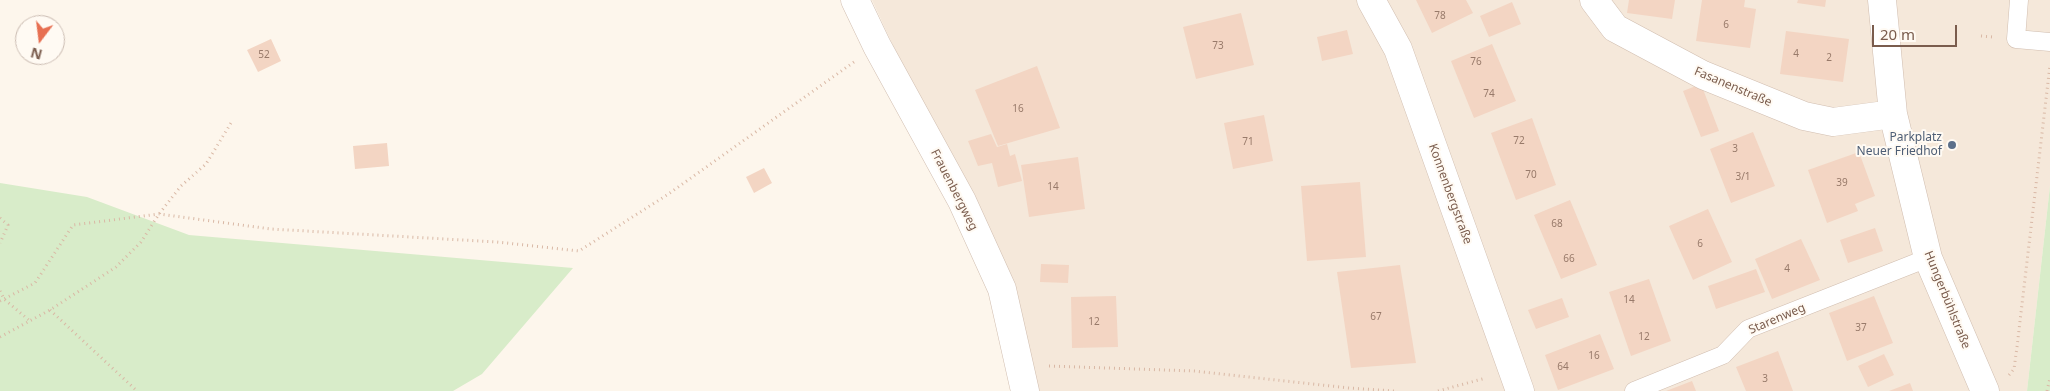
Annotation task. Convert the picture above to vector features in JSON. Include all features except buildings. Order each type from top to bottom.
[{"type":"street","name":"Frauenbergweg","points":[[855,0],[877,46],[962,201],[1002,290],[1022,378]]},
{"type":"street","name":"Konnenbergstraße","points":[[1371,0],[1398,49],[1516,380]]},
{"type":"street","name":"Fasanenstraße","points":[[1594,0],[1615,28],[1703,75],[1804,116],[1833,122],[1893,114]]},
{"type":"street","name":"Hungerbühlstraße","points":[[1882,0],[1893,114],[1928,258],[1985,391]]},
{"type":"lane","points":[[2019,0],[2016,39],[2050,42]]},
{"type":"lane","name":"Starenweg","points":[[1634,391],[1723,355],[1748,329],[1928,258]]},
{"type":"path","points":[[0,301],[35,283],[73,225],[159,214],[271,229],[497,242],[579,251],[667,195],[877,46]]},
{"type":"path","points":[[2014,369],[2050,61]]},
{"type":"path","points":[[0,337],[50,310],[116,267],[141,242],[159,214],[181,186],[206,164],[231,123]]},
{"type":"path","points":[[0,218],[8,224],[0,243]]},
{"type":"path","points":[[0,291],[4,299],[30,321]]},
{"type":"path","points":[[50,310],[137,391]]},
{"type":"path","points":[[1022,378],[1194,371],[1394,391]]},
{"type":"path","points":[[2047,391],[2050,379]]},
{"type":"path","points":[[1438,391],[1516,380]]},
{"type":"shaded area","points":[[872,0],[2050,0],[2050,186],[2027,391],[1032,391],[1023,329]]},
{"type":"green space","points":[[0,183],[87,197],[189,235],[573,268],[482,374],[453,391],[0,391]]},
{"type":"green space","points":[[2050,186],[2050,391],[2027,391]]},
{"type":"place","name":"Parkplatz Neuer Friedhof","points":[[1952,145]]}]
